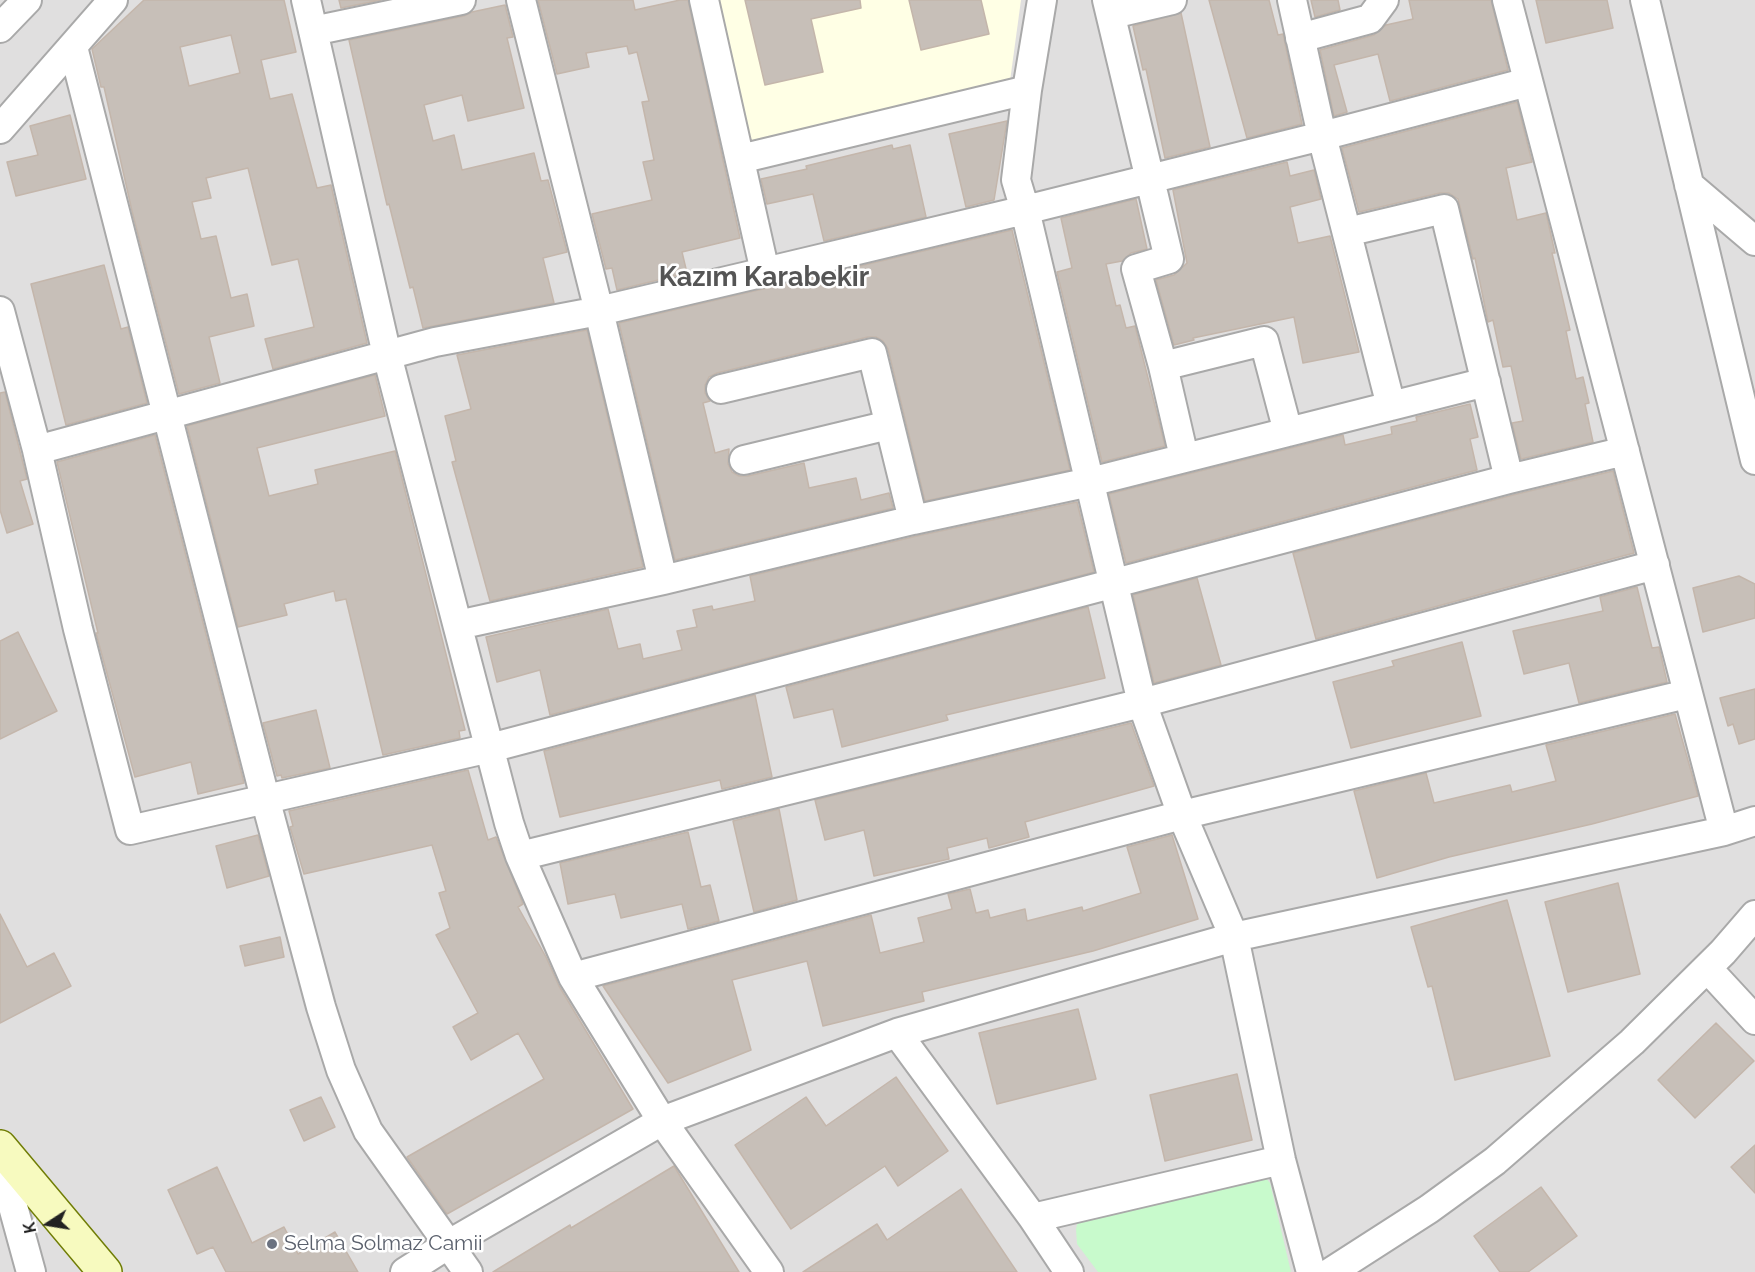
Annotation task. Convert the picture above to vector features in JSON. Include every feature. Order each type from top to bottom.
[{"type":"street","points":[[0,28],[27,0]]},
{"type":"street","points":[[0,129],[114,0]]},
{"type":"street","points":[[306,0],[387,355],[509,824],[520,856],[573,977],[662,1122],[769,1272]]},
{"type":"street","points":[[313,31],[461,0]]},
{"type":"street","points":[[522,0],[663,580]]},
{"type":"street","points":[[704,0],[765,272]]},
{"type":"street","points":[[1042,0],[1027,90],[1016,180],[1142,703],[1182,815],[1234,936],[1281,1160],[1311,1272]]},
{"type":"street","points":[[1172,0],[1110,7],[1169,259],[1136,269],[1163,366],[1184,457]]},
{"type":"street","points":[[1292,0],[1322,136],[1391,406]]},
{"type":"street","points":[[1300,38],[1370,19],[1384,0]]},
{"type":"street","points":[[1507,0],[1724,831]]},
{"type":"street","points":[[1645,0],[1755,460]]},
{"type":"street","points":[[73,47],[265,798],[321,1007],[341,1070],[368,1131],[468,1272]]},
{"type":"street","points":[[37,450],[166,413],[435,342],[599,311],[765,272],[1025,210],[1528,82]]},
{"type":"street","points":[[740,159],[1027,90]]},
{"type":"street","points":[[1689,185],[1755,242]]},
{"type":"street","points":[[1347,232],[1444,209],[1509,479]]},
{"type":"street","points":[[0,311],[37,450],[78,629],[130,830],[490,748],[1509,479],[1625,452]]},
{"type":"street","points":[[1163,366],[1264,341],[1288,432]]},
{"type":"street","points":[[721,389],[872,353],[913,520]]},
{"type":"street","points":[[458,625],[663,580],[913,520],[1090,483],[1184,457],[1486,382]]},
{"type":"street","points":[[744,460],[889,425]]},
{"type":"street","points":[[520,856],[1142,703],[1654,565]]},
{"type":"street","points":[[573,977],[1182,815],[1687,694]]},
{"type":"street","points":[[405,1272],[449,1244],[662,1122],[897,1033],[1234,936],[1724,831],[1755,821]]},
{"type":"street","points":[[1331,1272],[1429,1209],[1495,1161],[1632,1042],[1707,968],[1755,915]]},
{"type":"street","points":[[1707,968],[1755,1020]]},
{"type":"street","points":[[897,1033],[1033,1218],[1069,1272]]},
{"type":"street","points":[[0,1147],[105,1272]]},
{"type":"street","points":[[0,1159],[31,1272]]},
{"type":"street","points":[[1033,1218],[1281,1160]]},
{"type":"shaded area","points":[[0,0],[1755,0],[1755,1272],[0,1272]]},
{"type":"shaded area","points":[[718,0],[1021,0],[1010,81],[752,144]]},
{"type":"green space","points":[[1265,1177],[1270,1183],[1291,1272],[1098,1272],[1077,1244],[1078,1221]]},
{"type":"building","points":[[144,0],[284,0],[296,52],[261,60],[270,99],[292,94],[317,188],[331,185],[367,343],[273,369],[265,339],[314,327],[298,259],[272,265],[248,168],[206,178],[211,198],[192,202],[201,239],[216,236],[231,298],[247,294],[254,326],[209,337],[220,383],[179,394],[132,211],[104,87],[101,87],[92,49]],"holes":[[[231,35],[240,73],[189,86],[180,47]]]},
{"type":"building","points":[[339,0],[381,0],[341,8]]},
{"type":"building","points":[[538,0],[633,0],[635,10],[688,0],[740,238],[682,252],[687,273],[617,290],[612,268],[606,269],[592,214],[652,200],[643,162],[654,160],[642,102],[649,101],[637,52],[629,54],[627,46],[586,53],[589,67],[557,74]]},
{"type":"building","points":[[745,0],[860,0],[861,8],[811,19],[823,72],[765,85]]},
{"type":"building","points":[[909,0],[981,0],[989,34],[921,50]]},
{"type":"building","points":[[1209,0],[1269,0],[1278,35],[1283,34],[1302,124],[1247,138]]},
{"type":"building","points":[[1311,0],[1338,0],[1340,10],[1315,17]]},
{"type":"building","points":[[1409,0],[1491,0],[1508,70],[1390,101],[1378,54],[1334,65],[1347,112],[1334,116],[1320,50],[1374,35],[1386,25],[1413,19]]},
{"type":"building","points":[[1536,0],[1607,0],[1613,28],[1546,43]]},
{"type":"building","points":[[505,5],[513,37],[507,38],[524,108],[468,121],[462,95],[424,105],[433,141],[454,135],[462,170],[534,153],[541,181],[548,180],[567,252],[543,258],[554,303],[423,328],[413,287],[410,288],[389,204],[387,205],[349,40]]},
{"type":"building","points":[[1181,13],[1210,147],[1165,158],[1146,69],[1143,70],[1133,26]]},
{"type":"building","points":[[1517,102],[1532,162],[1506,168],[1517,220],[1546,213],[1555,253],[1552,253],[1570,330],[1566,331],[1576,379],[1583,377],[1589,403],[1585,404],[1593,442],[1521,459],[1512,423],[1523,421],[1511,366],[1503,367],[1493,320],[1488,322],[1475,258],[1473,259],[1458,199],[1449,193],[1440,193],[1359,212],[1342,148]]},
{"type":"building","points":[[70,115],[86,179],[16,196],[7,162],[38,155],[30,126]]},
{"type":"building","points":[[1007,121],[994,200],[966,207],[949,134]]},
{"type":"building","points":[[892,145],[893,149],[910,145],[926,217],[824,241],[813,194],[767,204],[761,179],[807,169],[806,166]]},
{"type":"building","points":[[1287,162],[1290,176],[1314,170],[1321,199],[1290,207],[1298,243],[1330,236],[1359,352],[1303,363],[1294,317],[1193,338],[1194,340],[1174,345],[1156,280],[1174,275],[1187,263],[1173,190]]},
{"type":"building","points":[[1136,199],[1147,249],[1131,253],[1122,261],[1106,264],[1116,306],[1120,305],[1126,328],[1135,326],[1165,446],[1102,462],[1057,272],[1072,268],[1061,218]]},
{"type":"building","points":[[1012,230],[1070,470],[925,501],[888,349],[883,341],[876,337],[868,337],[717,373],[709,377],[705,385],[705,393],[710,401],[703,403],[715,453],[729,449],[728,464],[732,472],[739,476],[804,463],[809,488],[856,478],[861,500],[889,493],[893,508],[675,560],[619,323]]},
{"type":"building","points":[[104,265],[121,329],[128,327],[147,403],[66,425],[31,284]]},
{"type":"building","points":[[587,330],[643,567],[490,601],[452,462],[456,461],[445,416],[471,409],[457,355]]},
{"type":"building","points":[[375,375],[385,416],[257,448],[269,496],[318,484],[315,470],[395,451],[465,730],[459,731],[460,738],[383,755],[346,599],[336,601],[334,591],[284,604],[287,615],[238,627],[187,426]]},
{"type":"building","points":[[5,392],[27,479],[20,481],[33,524],[7,533],[0,510],[0,393]]},
{"type":"building","points":[[1470,404],[1478,437],[1470,439],[1477,470],[1126,563],[1109,494],[1343,435],[1345,445],[1392,434],[1391,427],[1417,421],[1416,417]]},
{"type":"building","points":[[155,435],[244,783],[198,794],[191,762],[135,777],[96,633],[98,633],[57,462]]},
{"type":"building","points":[[1613,471],[1634,553],[1316,639],[1293,553]]},
{"type":"building","points":[[1077,502],[1094,572],[550,715],[540,670],[497,682],[486,637],[608,609],[618,649],[640,644],[643,659],[682,650],[677,631],[697,627],[693,610],[712,606],[713,610],[755,601],[750,576],[917,536]]},
{"type":"building","points":[[1739,576],[1755,584],[1755,618],[1703,632],[1693,588]]},
{"type":"building","points":[[1197,578],[1221,665],[1154,683],[1133,595]]},
{"type":"building","points":[[1637,587],[1652,648],[1659,647],[1667,682],[1579,703],[1569,663],[1524,674],[1513,631],[1603,611],[1600,597]]},
{"type":"building","points":[[1088,607],[1105,678],[946,715],[948,720],[842,747],[833,709],[794,718],[786,687]]},
{"type":"building","points":[[18,632],[57,711],[0,739],[0,641]]},
{"type":"building","points":[[1462,642],[1481,716],[1351,748],[1333,682],[1394,666],[1392,661]]},
{"type":"building","points":[[1755,689],[1755,739],[1739,744],[1733,724],[1728,726],[1720,698]]},
{"type":"building","points":[[755,695],[772,777],[722,789],[720,780],[560,817],[544,751]]},
{"type":"building","points":[[316,710],[330,768],[282,778],[281,775],[277,776],[263,723]]},
{"type":"building","points":[[1675,714],[1698,796],[1592,824],[1449,857],[1377,878],[1354,791],[1426,773],[1434,803],[1510,785],[1512,792],[1556,781],[1546,745]]},
{"type":"building","points":[[1131,723],[1154,786],[1025,822],[1029,837],[989,848],[987,838],[947,848],[949,859],[874,876],[864,830],[825,840],[815,800]]},
{"type":"building","points":[[468,770],[488,840],[496,837],[523,904],[518,907],[546,957],[559,986],[633,1109],[447,1214],[407,1157],[544,1079],[518,1033],[471,1060],[453,1027],[478,1013],[436,935],[450,928],[439,893],[446,891],[432,845],[304,874],[290,827],[293,826],[289,811]]},
{"type":"building","points":[[779,809],[797,900],[754,912],[733,821]]},
{"type":"building","points":[[688,832],[701,887],[710,885],[719,921],[688,929],[682,904],[621,918],[615,894],[568,904],[560,863]]},
{"type":"building","points":[[258,835],[269,876],[227,888],[216,846]]},
{"type":"building","points":[[1172,835],[1198,919],[1093,951],[922,992],[924,1001],[823,1026],[807,961],[732,980],[751,1050],[668,1083],[603,986],[871,915],[880,953],[924,942],[918,918],[952,909],[948,894],[970,889],[976,913],[988,910],[990,918],[1025,909],[1027,921],[1082,907],[1083,911],[1141,893],[1127,847]]},
{"type":"building","points":[[1618,883],[1640,974],[1568,992],[1545,902]]},
{"type":"building","points":[[1507,900],[1550,1056],[1455,1080],[1432,986],[1428,987],[1411,927]]},
{"type":"building","points":[[0,914],[27,967],[54,953],[71,986],[0,1023]]},
{"type":"building","points":[[280,937],[284,957],[245,966],[240,946]]},
{"type":"building","points":[[1078,1009],[1096,1079],[997,1104],[979,1033]]},
{"type":"building","points":[[1716,1023],[1754,1061],[1695,1118],[1658,1080]]},
{"type":"building","points":[[1237,1074],[1252,1140],[1165,1161],[1150,1095]]},
{"type":"building","points":[[896,1077],[948,1151],[898,1186],[885,1166],[791,1229],[735,1145],[806,1097],[826,1126]]},
{"type":"building","points":[[321,1097],[335,1127],[304,1141],[290,1110]]},
{"type":"building","points":[[1755,1145],[1755,1193],[1731,1167]]},
{"type":"building","points":[[674,1166],[739,1272],[493,1272],[570,1225],[571,1228]]},
{"type":"building","points":[[217,1167],[252,1243],[284,1227],[298,1254],[335,1232],[358,1272],[226,1272],[213,1247],[197,1254],[168,1190]]},
{"type":"building","points":[[1541,1187],[1577,1236],[1528,1272],[1500,1272],[1474,1236]]},
{"type":"building","points":[[961,1189],[1017,1272],[803,1272],[877,1224],[887,1240]]},
{"type":"place","name":"Selma Solmaz Camii","points":[[272,1244]]},
{"type":"district","name":"Kazım Karabekir","points":[[764,278]]}]
